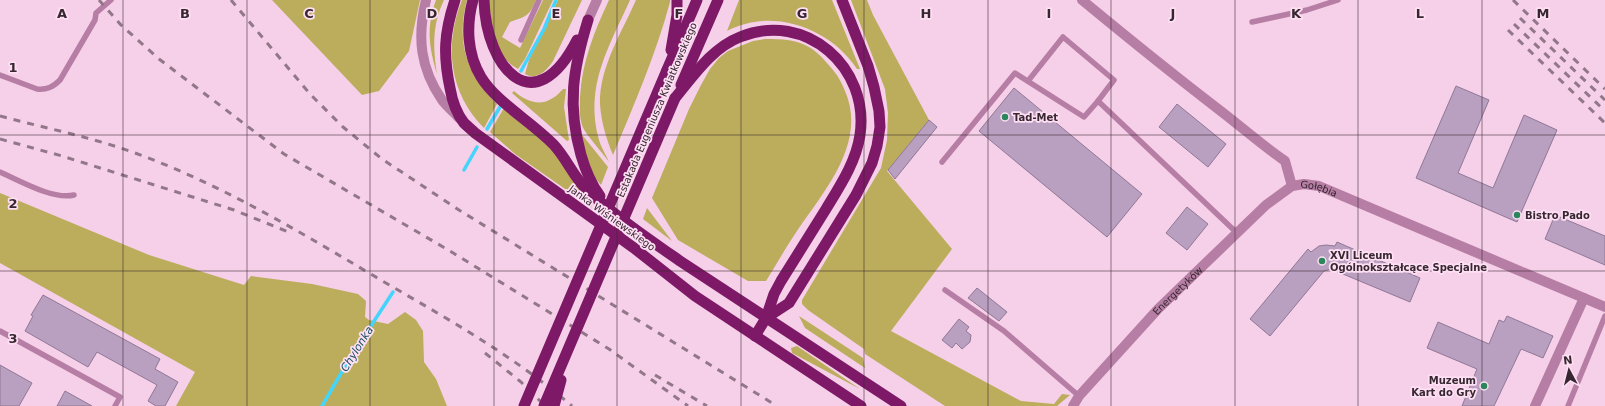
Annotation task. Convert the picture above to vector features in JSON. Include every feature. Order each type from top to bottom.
[{"type":"highway","points":[[455,0],[446,33],[446,67],[451,94],[463,122]]},
{"type":"highway","points":[[473,0],[468,24],[469,40],[473,58],[480,76],[491,92],[554,144],[585,187],[609,208]]},
{"type":"highway","points":[[484,0],[488,35],[497,59],[514,77],[525,82],[536,82],[546,78],[558,69],[573,48],[588,20]]},
{"type":"highway","points":[[667,70],[678,0]]},
{"type":"highway","name":"Estakada Eugeniusza Kwiatkowskiego","points":[[524,406],[697,0]]},
{"type":"highway","name":"Estakada Eugeniusza Kwiatkowskiego","points":[[544,406],[718,0]]},
{"type":"highway","points":[[766,318],[789,303],[856,195],[872,163],[877,146],[880,127],[879,111],[868,66],[842,0]]},
{"type":"highway","points":[[588,20],[578,54],[573,85],[574,124],[579,148],[587,173],[598,193],[609,208]]},
{"type":"highway","points":[[675,98],[703,64],[722,46],[741,36],[765,30],[786,31],[808,37],[823,45],[837,59],[852,80],[859,98],[861,118],[860,135],[851,164],[846,175],[781,281],[774,294],[766,318],[755,336]]},
{"type":"highway","name":"Janka Wiśniewskiego","points":[[463,122],[475,134],[634,248],[695,296],[861,406]]},
{"type":"highway","name":"Janka Wiśniewskiego","points":[[609,208],[680,261],[900,406]]},
{"type":"highway","points":[[554,406],[572,341]]},
{"type":"highway","points":[[517,406],[539,371]]},
{"type":"street","name":"Janka Wiśniewskiego","points":[[426,0],[421,19],[421,40],[424,62],[429,77],[443,101],[463,122]]},
{"type":"street","points":[[588,20],[597,0]]},
{"type":"street","name":"Gołębia","points":[[1082,0],[1239,125],[1265,148],[1285,161],[1292,186],[1304,184],[1320,186],[1605,307]]},
{"type":"street","name":"Energetyków","points":[[1073,406],[1079,396],[1158,309],[1266,205],[1292,186]]},
{"type":"street","points":[[1535,406],[1584,298]]},
{"type":"lane","points":[[0,75],[38,89],[43,90],[52,86],[60,80],[95,20],[96,13],[112,0]]},
{"type":"lane","points":[[521,40],[539,0]]},
{"type":"lane","points":[[1252,22],[1307,10],[1338,0]]},
{"type":"lane","points":[[942,162],[1015,73],[1084,117],[1114,80],[1063,37],[1028,81]]},
{"type":"lane","points":[[1098,101],[1237,234]]},
{"type":"lane","points":[[0,172],[55,195],[74,195]]},
{"type":"lane","points":[[945,290],[1004,331],[1079,396]]},
{"type":"lane","points":[[1568,406],[1605,316]]},
{"type":"lane","points":[[0,331],[120,397],[115,406]]},
{"type":"shaded area","points":[[272,0],[420,0],[409,51],[379,91],[362,95]]},
{"type":"shaded area","points":[[436,0],[444,0],[437,18],[434,36],[437,74],[432,55],[430,37],[431,19]]},
{"type":"shaded area","points":[[462,0],[467,0],[463,29],[463,43],[466,56],[478,81],[486,93],[497,104],[484,128],[463,100],[453,68],[453,34],[456,17]]},
{"type":"shaded area","points":[[489,0],[536,0],[529,13],[510,22],[502,37],[520,48],[543,0],[553,0],[525,59],[518,69],[503,56],[498,48],[492,29]]},
{"type":"shaded area","points":[[558,0],[582,0],[553,61],[541,74],[529,76],[525,74],[529,60]]},
{"type":"shaded area","points":[[609,0],[630,0],[607,51],[597,84],[595,120],[600,143],[609,162],[590,138],[582,125],[580,118],[580,97],[586,59],[598,24]]},
{"type":"shaded area","points":[[636,0],[670,0],[670,2],[637,98],[613,155],[601,117],[600,104],[603,77],[612,50]]},
{"type":"shaded area","points":[[739,0],[832,0],[860,69],[857,69],[846,55],[832,42],[799,26],[781,22],[762,21],[744,24],[727,31]]},
{"type":"shaded area","points":[[851,0],[867,0],[873,15],[929,120],[887,171],[952,249],[891,331],[1021,401],[1054,404],[1062,394],[1070,395],[1057,406],[945,406],[865,354],[864,349],[808,310],[802,304],[802,300],[881,168],[887,140],[888,113],[885,89]]},
{"type":"shaded area","points":[[765,39],[787,40],[804,44],[811,48],[825,61],[837,75],[845,91],[851,111],[851,130],[839,167],[829,185],[791,240],[766,281],[748,281],[678,240],[652,198],[689,109],[710,69],[719,58],[728,51],[753,41]]},
{"type":"shaded area","points":[[563,89],[566,89],[564,107],[569,140],[567,141],[512,93],[514,91],[527,100],[542,102],[553,98]]},
{"type":"shaded area","points":[[504,108],[548,143],[594,201],[591,207],[515,154],[490,132]]},
{"type":"shaded area","points":[[579,131],[608,167],[601,185],[591,173]]},
{"type":"shaded area","points":[[0,193],[149,255],[244,285],[251,276],[312,284],[358,294],[366,301],[365,317],[369,320],[388,324],[405,312],[416,320],[423,331],[424,362],[436,379],[447,406],[176,406],[195,372],[0,263]]},
{"type":"shaded area","points":[[647,208],[672,241],[643,219]]},
{"type":"shaded area","points":[[799,316],[863,358],[865,368],[805,328]]},
{"type":"shaded area","points":[[797,346],[860,389],[792,353],[791,348]]},
{"type":"building","points":[[1456,86],[1489,100],[1458,173],[1493,188],[1524,115],[1557,130],[1517,222],[1416,178]]},
{"type":"building","points":[[1014,88],[1142,194],[1107,237],[979,131]]},
{"type":"building","points":[[1177,104],[1226,144],[1208,167],[1159,127]]},
{"type":"building","points":[[929,120],[937,127],[895,179],[888,170]]},
{"type":"building","points":[[1187,207],[1208,224],[1187,250],[1166,233]]},
{"type":"building","points":[[1555,215],[1605,236],[1605,265],[1545,239]]},
{"type":"building","points":[[1337,242],[1420,278],[1410,302],[1331,269],[1324,271],[1270,336],[1250,319],[1308,249],[1311,252],[1319,246],[1335,246]]},
{"type":"building","points":[[977,288],[1007,312],[999,321],[968,298]]},
{"type":"building","points":[[43,295],[160,359],[155,369],[178,382],[165,406],[156,406],[148,401],[157,385],[97,352],[88,367],[25,331],[33,316],[31,315]]},
{"type":"building","points":[[1507,316],[1553,336],[1543,358],[1521,349],[1494,406],[1462,406],[1477,369],[1427,348],[1438,322],[1489,344],[1499,320],[1504,322]]},
{"type":"building","points":[[959,319],[969,327],[966,331],[971,335],[970,342],[962,349],[956,343],[952,348],[942,340]]},
{"type":"building","points":[[0,365],[32,383],[19,406],[0,406]]},
{"type":"building","points":[[65,391],[92,406],[57,406]]},
{"type":"waterway","name":"Chylonka","points":[[521,71],[544,29],[556,0]]},
{"type":"waterway","name":"Chylonka","points":[[487,129],[500,107]]},
{"type":"waterway","name":"Chylonka","points":[[464,170],[477,147]]},
{"type":"waterway","name":"Chylonka","points":[[322,406],[350,358],[393,292]]},
{"type":"railway","points":[[99,0],[121,25],[159,59],[284,154],[450,251],[609,349],[688,406]]},
{"type":"railway","points":[[231,0],[310,94],[343,127],[382,159],[459,210],[777,406]]},
{"type":"railway","points":[[1513,0],[1605,89]]},
{"type":"railway","points":[[1520,18],[1605,100]]},
{"type":"railway","points":[[1514,24],[1605,111]]},
{"type":"railway","points":[[1508,30],[1605,123]]},
{"type":"railway","points":[[0,116],[85,137],[118,147],[169,166],[234,197],[298,231],[462,328],[529,372],[572,406]]},
{"type":"railway","points":[[0,139],[62,156],[234,210],[291,233]]},
{"type":"railway","points":[[485,353],[521,382],[545,406]]},
{"type":"railway","points":[[655,375],[707,406]]},
{"type":"place","name":"Tad-Met","points":[[1005,117]]},
{"type":"place","name":"Bistro Pado","points":[[1517,215]]},
{"type":"place","name":"XVI Liceum Ogólnokształcące Specjalne","points":[[1322,261]]},
{"type":"place","name":"Muzeum Kart do Gry","points":[[1484,386]]}]
